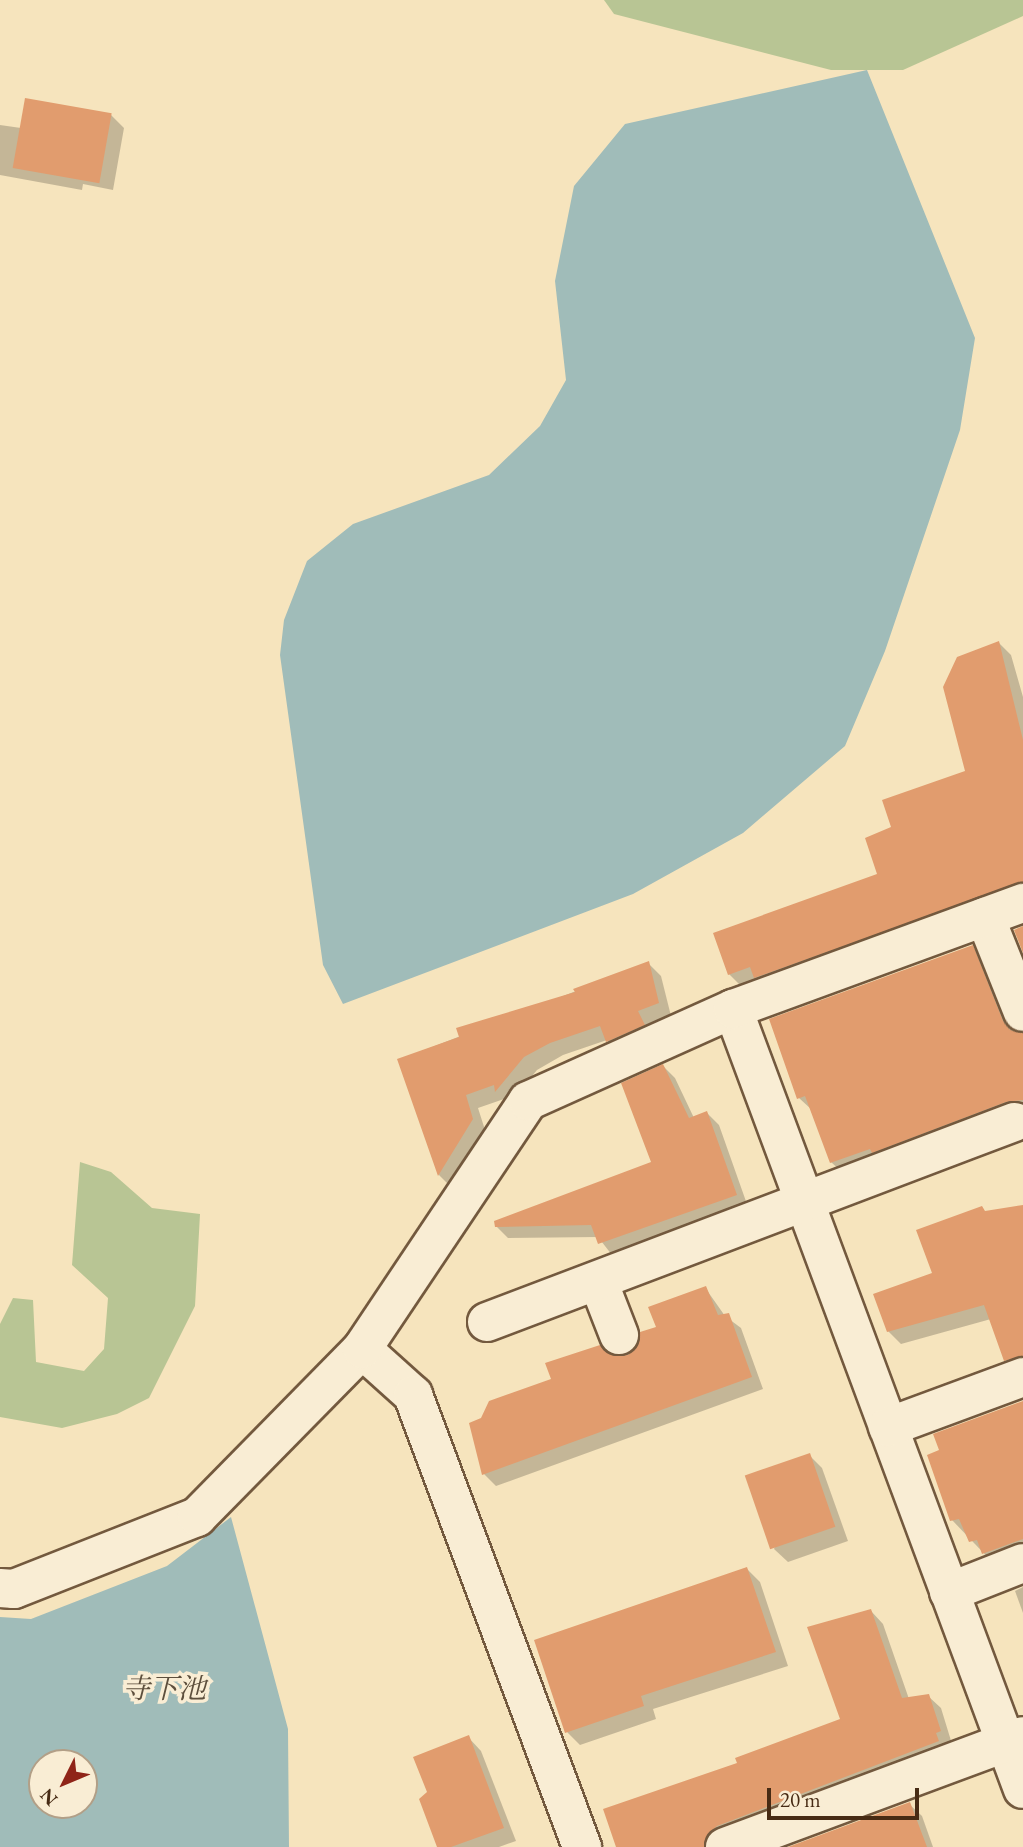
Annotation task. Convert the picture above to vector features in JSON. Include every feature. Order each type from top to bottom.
[{"type":"street","points":[[0,1588],[14,1589],[197,1517],[362,1349],[528,1101],[733,1009],[1023,903]]},
{"type":"street","points":[[985,917],[1023,1012]]},
{"type":"street","points":[[733,1009],[949,1592],[1014,1740],[1023,1789]]},
{"type":"street","points":[[487,1322],[805,1204],[1014,1122]]},
{"type":"street","points":[[598,1281],[619,1335]]},
{"type":"street","points":[[362,1349],[413,1395],[582,1847]]},
{"type":"street","points":[[888,1427],[1023,1377]]},
{"type":"street","points":[[949,1592],[1023,1563]]},
{"type":"street","points":[[725,1847],[1014,1740]]},
{"type":"green space","points":[[604,0],[1023,0],[1023,16],[903,70],[831,70],[614,14]]},
{"type":"green space","points":[[80,1162],[111,1172],[152,1208],[200,1214],[195,1306],[149,1398],[117,1414],[62,1428],[0,1417],[0,1324],[13,1298],[33,1300],[36,1362],[84,1371],[104,1349],[108,1298],[72,1265]]},
{"type":"water","points":[[867,70],[975,338],[960,430],[885,651],[845,746],[743,833],[633,894],[343,1004],[323,965],[280,655],[284,620],[307,561],[353,524],[489,475],[540,426],[566,380],[555,281],[574,186],[625,124]]},
{"type":"water","name":"寺下池","points":[[231,1517],[288,1729],[289,1847],[0,1847],[0,1617],[31,1619],[167,1566]]},
{"type":"building","points":[[25,98],[112,113],[99,183],[13,168]]},
{"type":"building","points":[[999,641],[1023,740],[1023,882],[754,978],[750,967],[728,975],[713,933],[877,874],[865,838],[891,827],[882,800],[965,771],[943,687],[957,657]]},
{"type":"building","points":[[1023,926],[1023,953],[1014,930]]},
{"type":"building","points":[[973,945],[1003,1021],[1010,1030],[1023,1033],[1023,1100],[1006,1102],[872,1153],[870,1149],[830,1163],[805,1096],[797,1099],[769,1019]]},
{"type":"building","points":[[649,961],[659,1003],[638,1011],[645,1025],[606,1042],[600,1026],[550,1043],[524,1057],[495,1092],[494,1085],[466,1095],[473,1119],[438,1176],[397,1059],[459,1037],[456,1028],[575,992],[573,989]]},
{"type":"building","points":[[663,1064],[689,1118],[707,1111],[737,1195],[598,1244],[591,1225],[495,1227],[494,1221],[651,1162],[621,1083]]},
{"type":"building","points":[[1023,1205],[1023,1356],[1004,1361],[984,1305],[887,1332],[873,1294],[932,1273],[916,1230],[982,1206],[985,1211]]},
{"type":"building","points":[[706,1286],[718,1315],[729,1313],[752,1377],[482,1475],[469,1423],[481,1418],[489,1401],[551,1379],[545,1363],[600,1345],[615,1356],[628,1355],[636,1348],[640,1332],[656,1327],[648,1307]]},
{"type":"building","points":[[1023,1401],[1023,1539],[982,1554],[977,1540],[969,1542],[959,1519],[950,1521],[927,1455],[939,1450],[933,1434]]},
{"type":"building","points":[[810,1453],[835,1527],[770,1549],[745,1475]]},
{"type":"building","points":[[747,1567],[776,1652],[641,1696],[644,1706],[565,1733],[534,1640]]},
{"type":"building","points":[[871,1609],[902,1698],[929,1694],[941,1731],[936,1733],[939,1741],[717,1826],[708,1834],[704,1847],[616,1847],[603,1809],[737,1763],[735,1758],[840,1719],[807,1627]]},
{"type":"building","points":[[469,1735],[504,1828],[451,1847],[437,1847],[419,1799],[427,1792],[413,1757]]},
{"type":"building","points":[[910,1802],[927,1847],[788,1847]]}]
